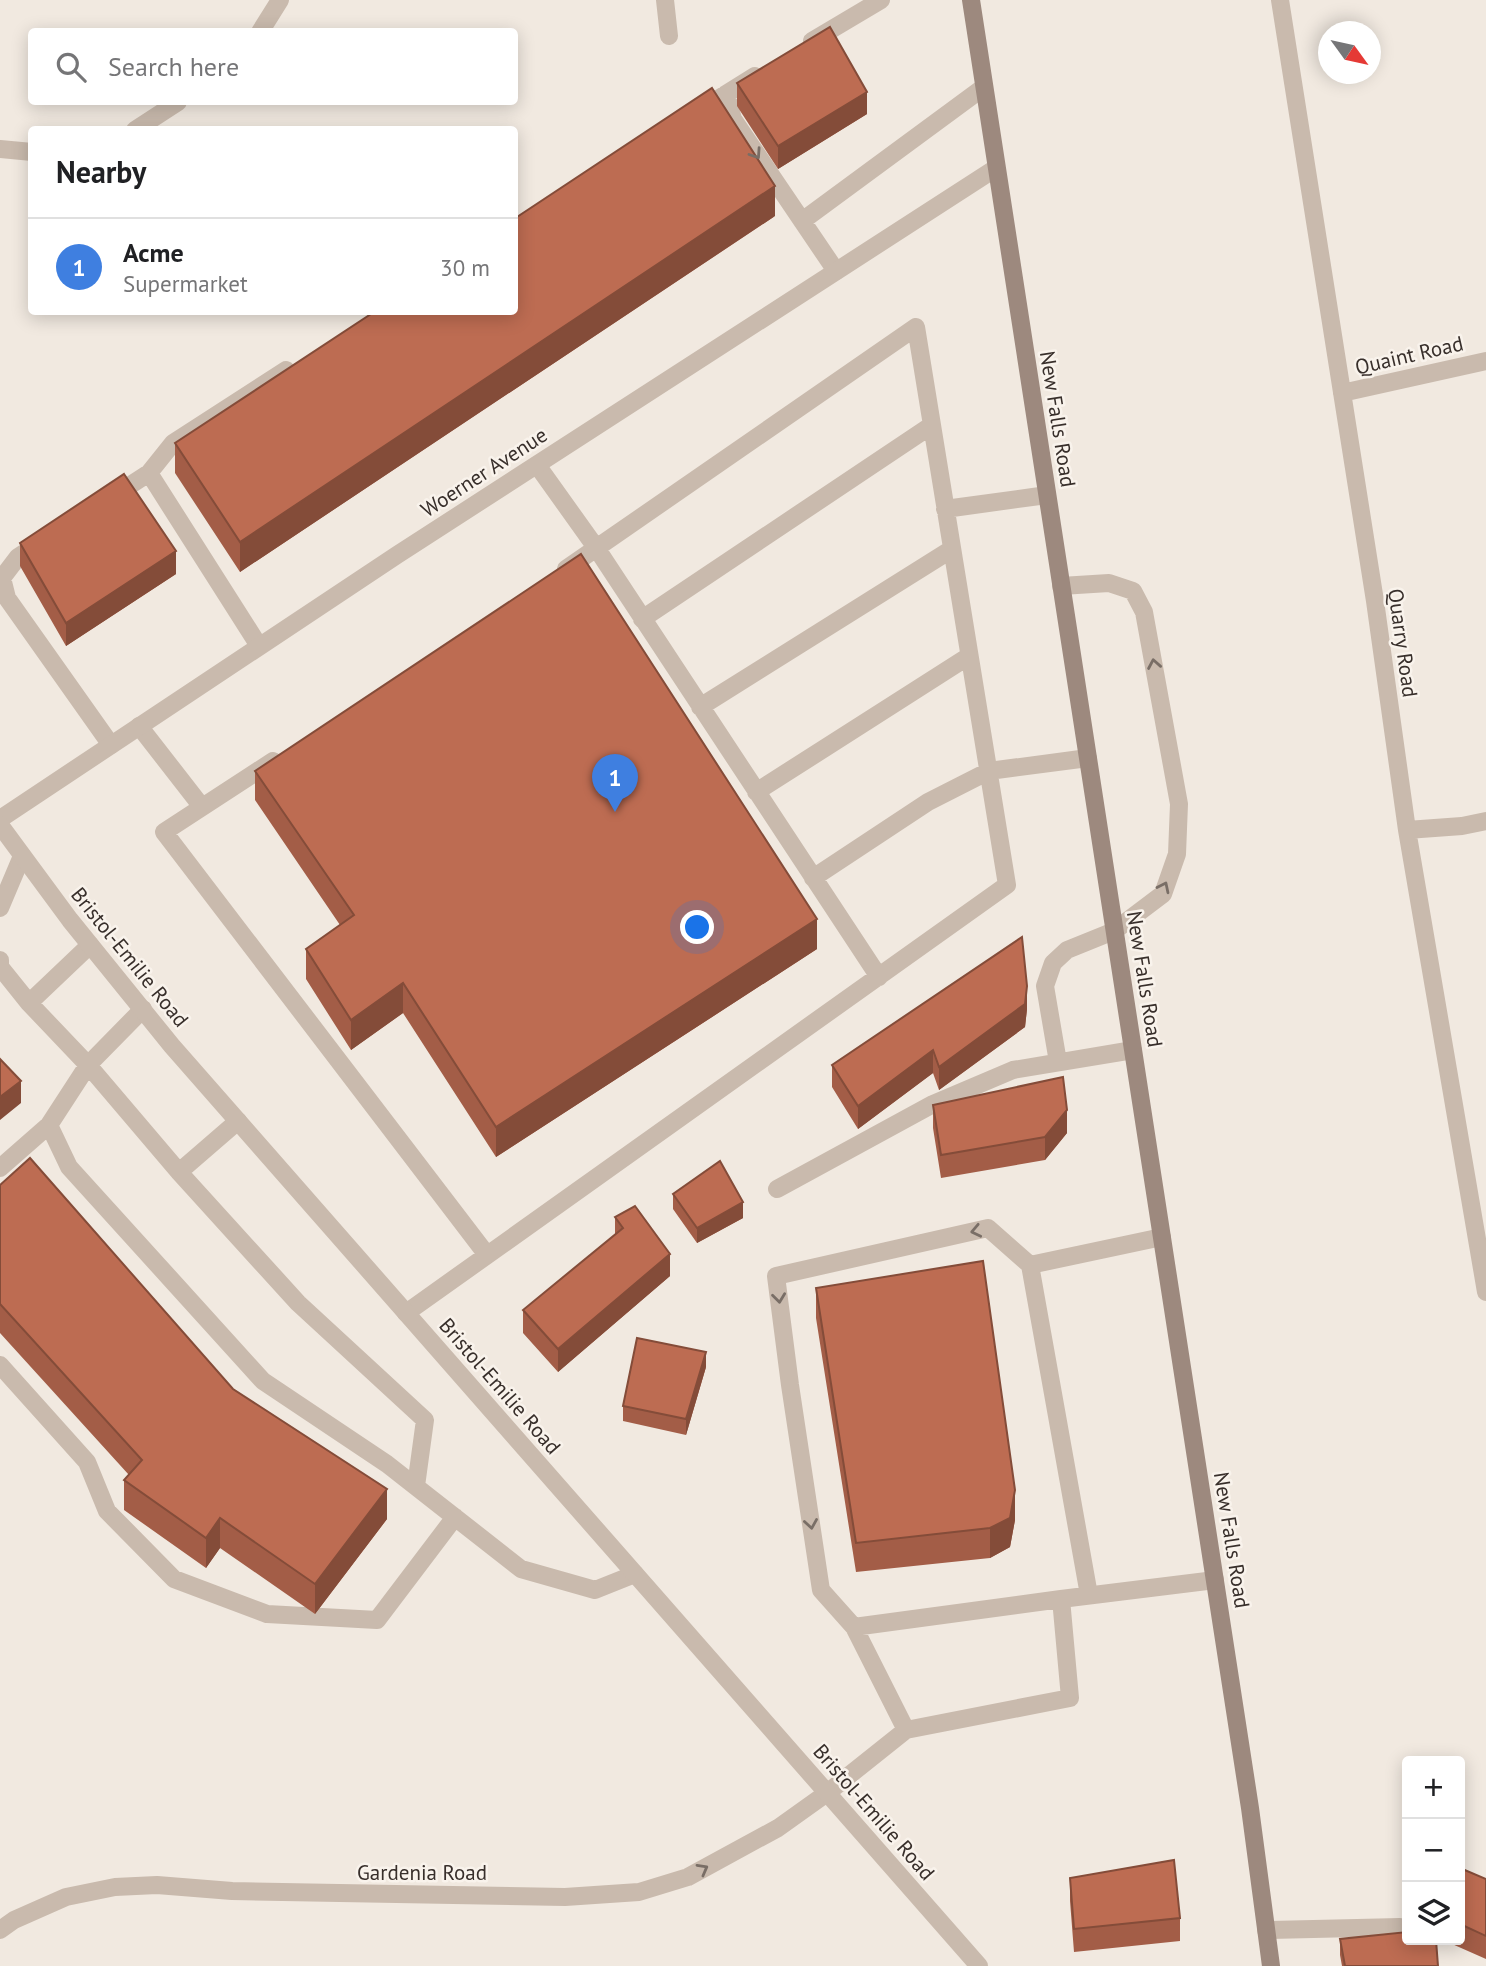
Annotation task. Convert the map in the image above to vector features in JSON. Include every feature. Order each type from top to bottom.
[{"type":"main road","name":"New Falls Road","points":[[971,0],[1250,1808],[1271,1966]]},
{"type":"street","points":[[262,28],[280,0]]},
{"type":"street","points":[[666,0],[669,36]]},
{"type":"street","points":[[799,48],[881,0]]},
{"type":"street","name":"Quarry Road","points":[[1280,0],[1407,830],[1483,1254],[1486,1292]]},
{"type":"street","points":[[685,121],[766,69]]},
{"type":"street","points":[[802,222],[984,87]]},
{"type":"street","points":[[726,94],[733,119],[836,271]]},
{"type":"street","points":[[141,126],[173,105]]},
{"type":"street","points":[[0,149],[28,152]]},
{"type":"street","name":"Woerner Avenue","points":[[0,819],[260,646],[996,168]]},
{"type":"street","points":[[406,1313],[1007,886],[916,327],[550,580]]},
{"type":"street","name":"Quaint Road","points":[[1342,393],[1486,361]]},
{"type":"street","points":[[93,509],[149,473],[173,443],[298,363]]},
{"type":"street","points":[[642,619],[932,425]]},
{"type":"street","points":[[537,465],[597,549],[878,977]]},
{"type":"street","points":[[149,473],[260,646]]},
{"type":"street","points":[[946,509],[1047,495]]},
{"type":"street","points":[[50,537],[18,557],[2,578],[7,598],[111,746]]},
{"type":"street","points":[[700,707],[952,549]]},
{"type":"street","points":[[1058,1062],[1045,986],[1053,963],[1067,950],[1114,931],[1163,894],[1177,854],[1179,804],[1144,611],[1133,591],[1109,583],[1061,586]]},
{"type":"street","points":[[756,792],[969,656]]},
{"type":"street","points":[[139,726],[202,807]]},
{"type":"street","points":[[283,754],[164,832],[487,1255]]},
{"type":"street","points":[[813,878],[928,802],[989,771],[1088,758]]},
{"type":"street","points":[[1407,830],[1462,826],[1486,821]]},
{"type":"street","name":"Bristol-Emilie Road","points":[[0,825],[90,945],[238,1121],[979,1966]]},
{"type":"street","points":[[0,908],[22,856]]},
{"type":"street","points":[[29,1003],[90,945]]},
{"type":"street","points":[[0,960],[0,967],[29,1003],[88,1065],[179,1172],[298,1303],[425,1420],[416,1486]]},
{"type":"street","points":[[0,1168],[49,1125],[88,1065],[143,1009]]},
{"type":"street","points":[[777,1189],[933,1104],[1013,1070],[1133,1050]]},
{"type":"street","points":[[179,1172],[238,1121]]},
{"type":"street","points":[[49,1125],[69,1167],[263,1381],[387,1464],[521,1569],[595,1590],[635,1574]]},
{"type":"street","points":[[1060,1599],[1070,1698],[905,1730],[854,1627],[821,1590],[776,1276],[988,1228],[1030,1265],[1089,1595]]},
{"type":"street","points":[[1030,1265],[1162,1237]]},
{"type":"street","points":[[0,1365],[87,1462],[107,1511],[174,1578],[267,1614],[377,1620],[455,1517]]},
{"type":"street","points":[[854,1627],[1215,1580]]},
{"type":"street","name":"Gardenia Road","points":[[0,1930],[15,1920],[66,1897],[115,1886],[157,1885],[232,1891],[565,1897],[639,1892],[688,1877],[778,1828],[827,1793],[905,1730]]},
{"type":"street","points":[[1266,1930],[1400,1927]]},
{"type":"building","points":[[830,27],[867,92],[778,146],[737,83]]},
{"type":"building","points":[[712,88],[775,186],[240,542],[175,443],[369,315],[518,315],[518,216]]},
{"type":"building","points":[[124,474],[176,551],[66,623],[20,543]]},
{"type":"building","points":[[581,554],[817,919],[496,1127],[403,983],[351,1020],[306,949],[354,915],[255,771]]},
{"type":"building","points":[[1022,937],[1027,986],[1025,1004],[939,1067],[933,1050],[858,1106],[832,1065]]},
{"type":"building","points":[[0,1059],[21,1081],[0,1097]]},
{"type":"building","points":[[1063,1077],[1067,1110],[1045,1137],[941,1155],[933,1105]]},
{"type":"building","points":[[30,1158],[233,1389],[387,1489],[315,1584],[220,1518],[206,1538],[124,1480],[142,1460],[0,1304],[0,1185]]},
{"type":"building","points":[[720,1161],[743,1202],[697,1228],[673,1194]]},
{"type":"building","points":[[635,1206],[670,1254],[558,1349],[523,1310],[623,1228],[615,1217]]},
{"type":"building","points":[[983,1261],[1015,1490],[1010,1518],[990,1528],[856,1543],[816,1288]]},
{"type":"building","points":[[637,1338],[706,1352],[686,1419],[623,1406]]},
{"type":"building","points":[[1174,1860],[1180,1918],[1074,1929],[1070,1878]]},
{"type":"building","points":[[1465,1870],[1486,1879],[1486,1936],[1465,1926]]},
{"type":"building","points":[[1402,1933],[1402,1945],[1436,1945],[1438,1966],[1345,1966],[1340,1939]]},
{"type":"place","name":"Acme","points":[[615,812]]}]
